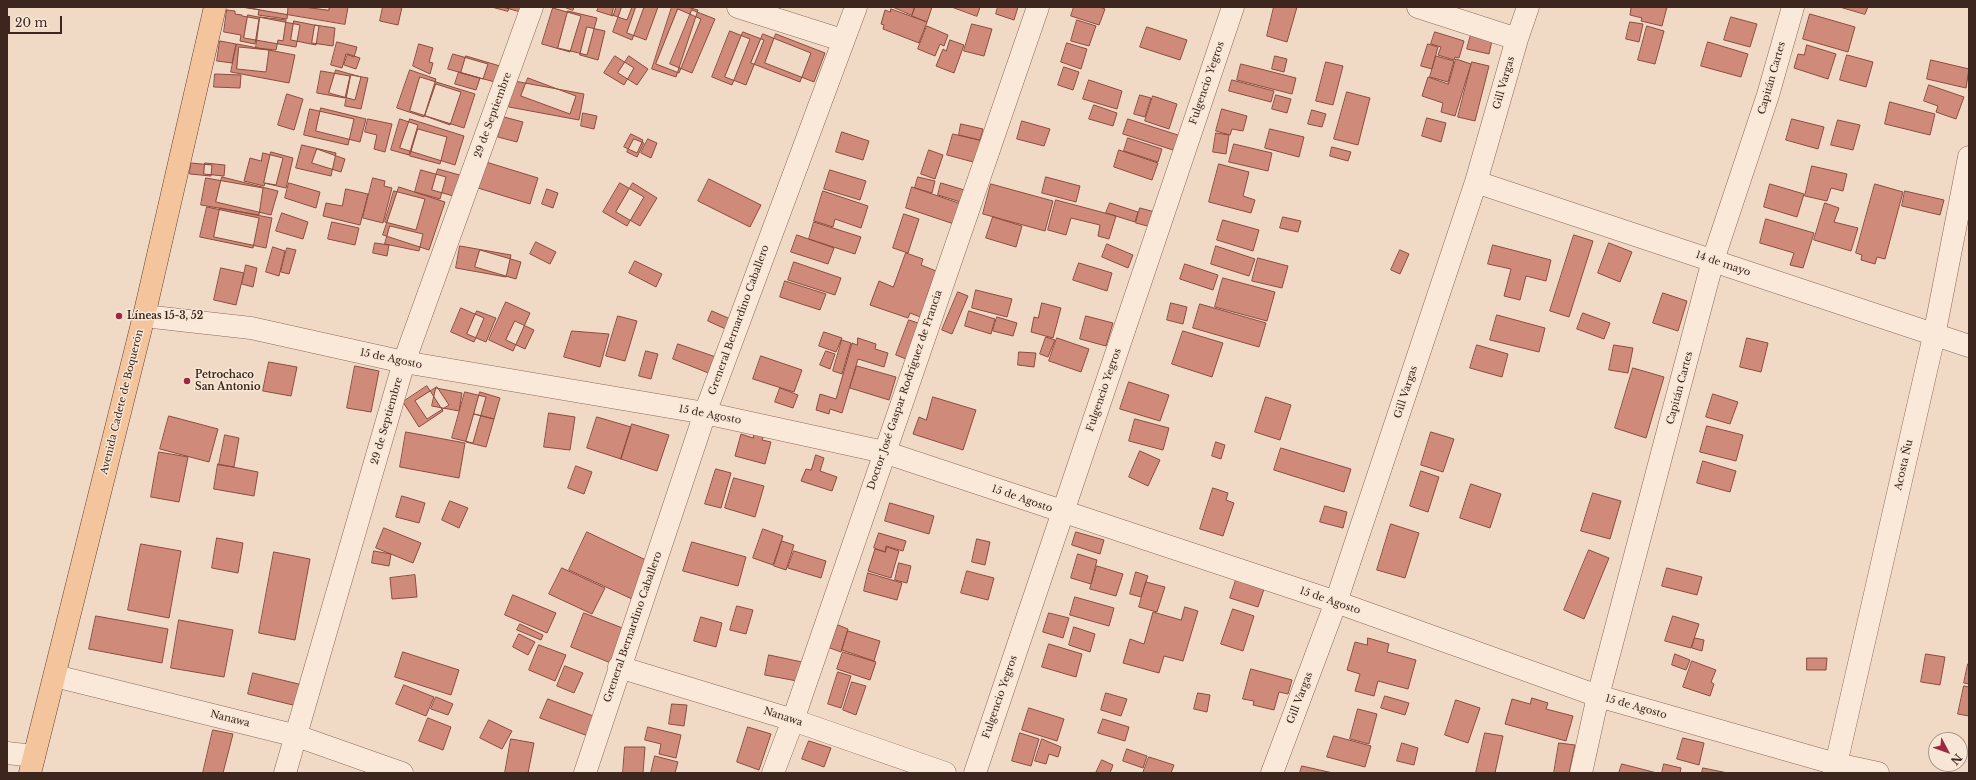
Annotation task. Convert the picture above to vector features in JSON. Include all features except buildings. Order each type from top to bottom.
[{"type":"main road","name":"Avenida Cadete de Boquerón","points":[[32,764],[144,316],[215,7]]},
{"type":"street","name":"29 de Septiembre","points":[[286,773],[404,362],[532,7]]},
{"type":"street","points":[[738,7],[842,40]]},
{"type":"street","name":"Greneral Bernardino Caballero","points":[[585,773],[619,667],[705,413],[842,40],[856,7]]},
{"type":"street","name":"Doctor José Gaspar Rodríguez de Francia","points":[[773,773],[793,720],[1038,7]]},
{"type":"street","name":"Fulgencio Yegros","points":[[975,773],[1233,7]]},
{"type":"street","points":[[1418,7],[1516,39]]},
{"type":"street","name":"Gill Vargas","points":[[1272,773],[1336,602],[1476,182],[1516,39],[1528,7]]},
{"type":"street","name":"Capitán Cartes","points":[[1581,773],[1598,696],[1713,260],[1768,95],[1792,7]]},
{"type":"street","name":"Acosta Ñu","points":[[1835,768],[1934,336],[1969,156]]},
{"type":"street","name":"14 de mayo","points":[[1476,182],[1713,260],[1934,336],[1969,346]]},
{"type":"street","name":"15 de Agosto","points":[[144,316],[251,328],[404,362],[705,413],[884,452],[1336,602],[1598,696],[1835,768],[1878,773]]},
{"type":"street","name":"Nanawa","points":[[619,667],[793,720],[945,773]]},
{"type":"street","name":"Nanawa","points":[[55,676],[297,736],[402,773]]},
{"type":"street","points":[[7,753],[32,764]]},
{"type":"place","name":"Líneas 15-3, 52","points":[[119,316]]},
{"type":"place","name":"Petrochaco San Antonio","points":[[187,381]]}]
